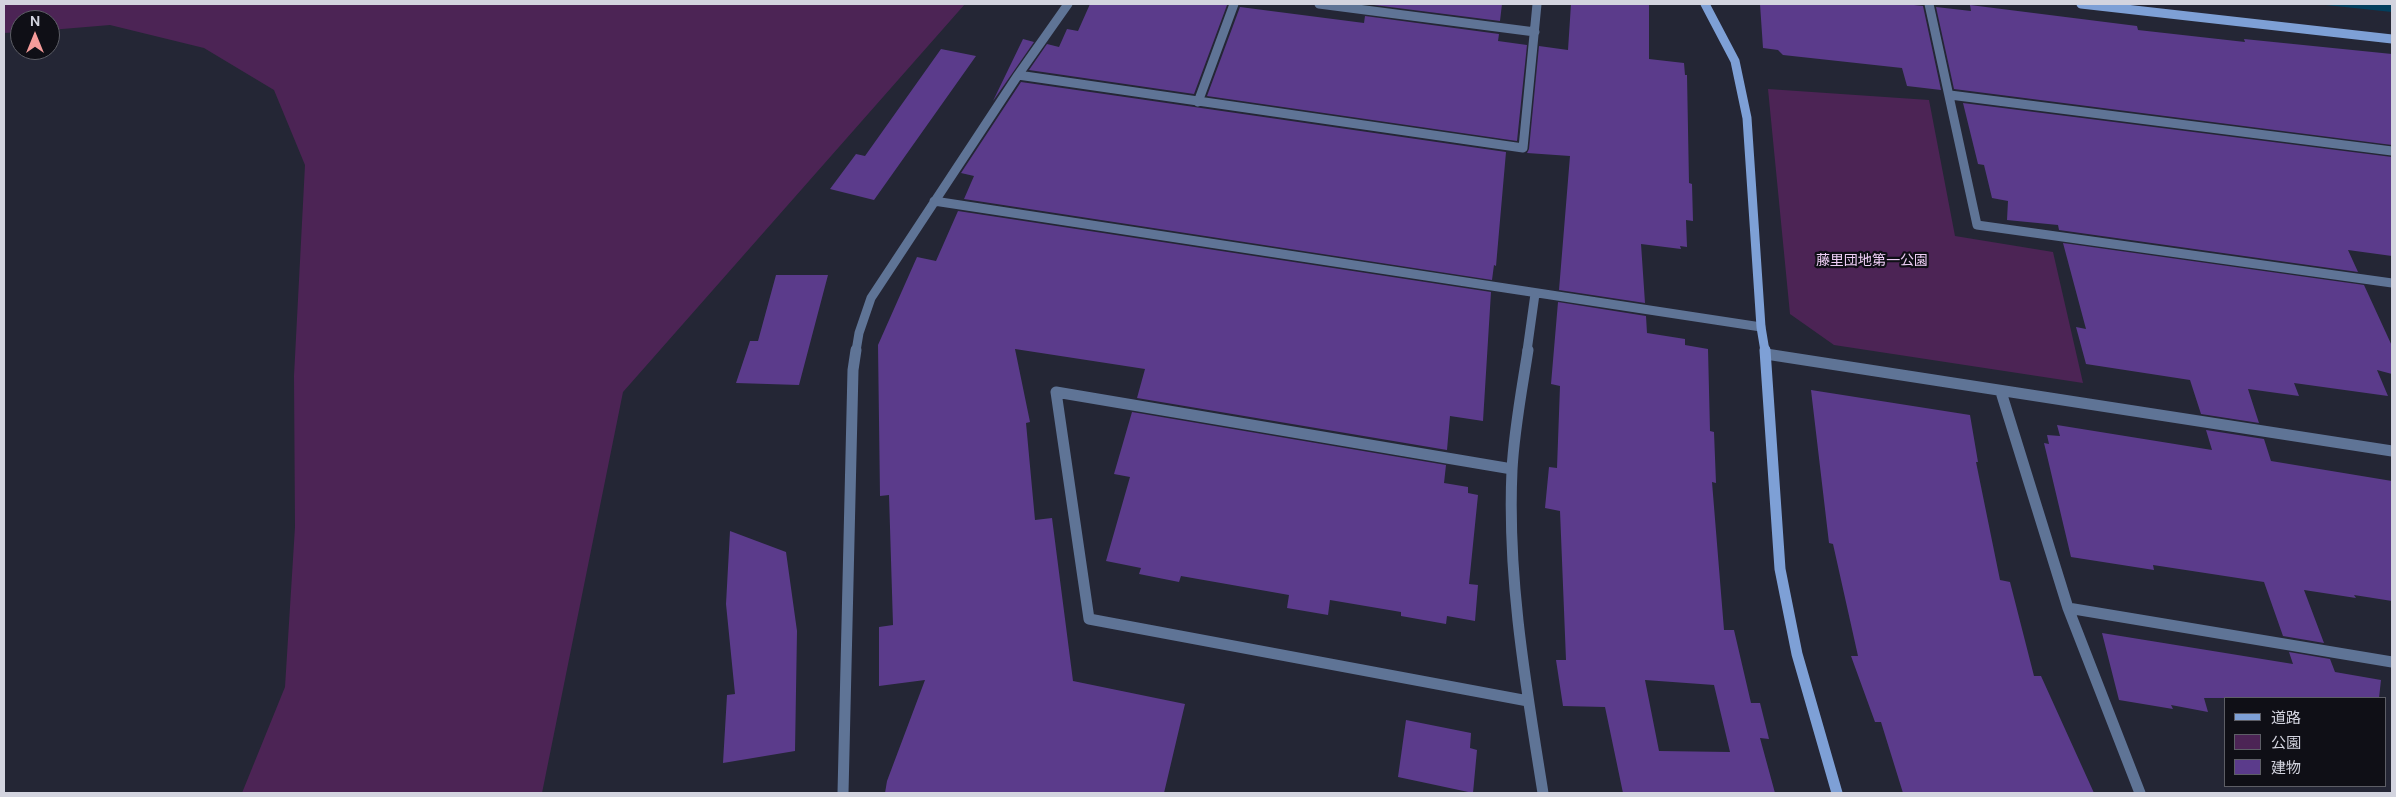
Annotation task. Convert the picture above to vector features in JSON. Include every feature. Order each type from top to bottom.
[{"type":"street","points":[[843,793],[853,370],[859,332],[871,298],[1018,75],[1068,4]]},
{"type":"street","points":[[1198,102],[1234,4]]},
{"type":"street","points":[[1319,4],[1535,32]]},
{"type":"street","points":[[1018,75],[1524,148],[1537,4]]},
{"type":"street","points":[[1705,4],[1736,61],[1747,118],[1760,327],[1766,354],[1774,516],[1780,570],[1808,694],[1837,793]]},
{"type":"street","points":[[1929,4],[1977,225],[2392,283]]},
{"type":"street","points":[[2081,4],[2392,39]]},
{"type":"street","points":[[1950,95],[2392,151]]},
{"type":"street","points":[[934,201],[1760,327]]},
{"type":"street","points":[[1535,294],[1512,468],[1514,577],[1528,701],[1543,793]]},
{"type":"street","points":[[1766,354],[2001,392],[2392,451]]},
{"type":"street","points":[[1512,468],[1056,392],[1088,619],[1528,701]]},
{"type":"street","points":[[2001,392],[2068,608],[2140,793]]},
{"type":"street","points":[[2068,608],[2392,662]]},
{"type":"green space","points":[[4,4],[965,4],[623,392],[542,793],[242,793],[285,687],[295,527],[294,376],[305,165],[274,90],[204,48],[110,25],[60,29],[60,10],[10,10],[10,33],[4,33]]},
{"type":"green space","name":"藤里団地第一公園","points":[[1768,89],[1929,100],[1955,236],[2053,252],[2083,383],[1834,345],[1790,314]]},
{"type":"water","points":[[2316,4],[2392,4],[2392,12]]},
{"type":"building","points":[[1090,4],[1227,5],[1194,94],[1029,70],[1047,44],[1059,47],[1067,29],[1078,31]]},
{"type":"building","points":[[1366,4],[1502,4],[1500,21]]},
{"type":"building","points":[[1571,4],[1649,4],[1649,59],[1684,63],[1685,75],[1687,75],[1689,183],[1692,184],[1693,221],[1686,220],[1687,247],[1680,246],[1681,249],[1641,244],[1645,303],[1559,290],[1570,156],[1527,153],[1529,149],[1539,46],[1568,50]]},
{"type":"building","points":[[1760,4],[1905,4],[1923,6],[1941,90],[1907,86],[1902,68],[1783,55],[1778,50],[1763,48]]},
{"type":"building","points":[[1970,5],[2137,26],[2138,30],[2245,42],[2244,39],[2392,54],[2392,145],[1954,89],[1936,7],[1971,11]]},
{"type":"building","points":[[1240,7],[1364,23],[1365,16],[1499,34],[1498,41],[1527,45],[1517,141],[1207,96]]},
{"type":"building","points":[[1023,39],[1034,42],[993,101]]},
{"type":"building","points":[[941,49],[976,56],[874,200],[830,189],[856,154],[865,156]]},
{"type":"building","points":[[1021,82],[1506,152],[1496,266],[1494,265],[1492,280],[964,199],[974,176],[961,173]]},
{"type":"building","points":[[1963,103],[2392,157],[2392,256],[2348,250],[2358,272],[2059,230],[2058,225],[2007,220],[2008,201],[1992,198],[1984,165],[1978,164]]},
{"type":"building","points":[[958,211],[1491,292],[1483,421],[1450,416],[1447,450],[1137,398],[1145,369],[1015,349],[1030,422],[1026,423],[1035,520],[1052,518],[1073,681],[1185,704],[1164,793],[885,793],[887,781],[925,680],[879,686],[879,627],[893,625],[889,495],[880,496],[878,345],[917,257],[936,261]]},
{"type":"building","points":[[2063,243],[2364,285],[2392,346],[2392,374],[2377,370],[2388,396],[2294,383],[2299,396],[2248,389],[2259,423],[2201,414],[2190,380],[2086,364],[2076,327],[2086,329]]},
{"type":"building","points":[[776,275],[828,275],[799,385],[736,383],[750,341],[758,341]]},
{"type":"building","points":[[1558,302],[1646,316],[1647,333],[1685,339],[1685,345],[1708,349],[1710,431],[1714,432],[1716,483],[1712,482],[1724,630],[1734,630],[1751,703],[1760,703],[1769,739],[1760,738],[1775,793],[1623,793],[1605,707],[1563,706],[1556,660],[1566,660],[1560,511],[1545,508],[1549,467],[1557,468],[1560,386],[1551,384]],"holes":[[[1645,680],[1714,685],[1730,752],[1659,751]]]},
{"type":"building","points":[[1811,390],[1970,415],[1978,462],[1976,462],[2000,580],[2010,582],[2034,676],[2041,676],[2094,793],[1903,793],[1881,722],[1875,722],[1851,656],[1858,656],[1833,544],[1829,543]]},
{"type":"building","points":[[1132,412],[1446,465],[1444,483],[1468,487],[1468,493],[1478,495],[1469,584],[1478,585],[1475,621],[1447,616],[1446,624],[1401,616],[1401,612],[1330,600],[1328,615],[1287,608],[1289,595],[1181,576],[1179,582],[1139,574],[1141,568],[1106,561],[1130,477],[1114,474]]},
{"type":"building","points":[[2057,425],[2212,450],[2206,430],[2264,439],[2271,461],[2392,481],[2392,601],[2304,590],[2324,643],[2283,636],[2264,582],[2153,565],[2154,570],[2071,557],[2044,443],[2049,444],[2047,435],[2060,436]]},
{"type":"building","points":[[730,531],[786,552],[797,631],[795,751],[723,763],[727,695],[735,694],[726,604]]},
{"type":"building","points":[[2102,633],[2293,664],[2289,652],[2330,659],[2335,672],[2381,680],[2379,697],[2204,698],[2208,712],[2171,705],[2173,709],[2119,700]]},
{"type":"building","points":[[1406,720],[1471,733],[1470,748],[1477,750],[1473,793],[1398,777]]}]
